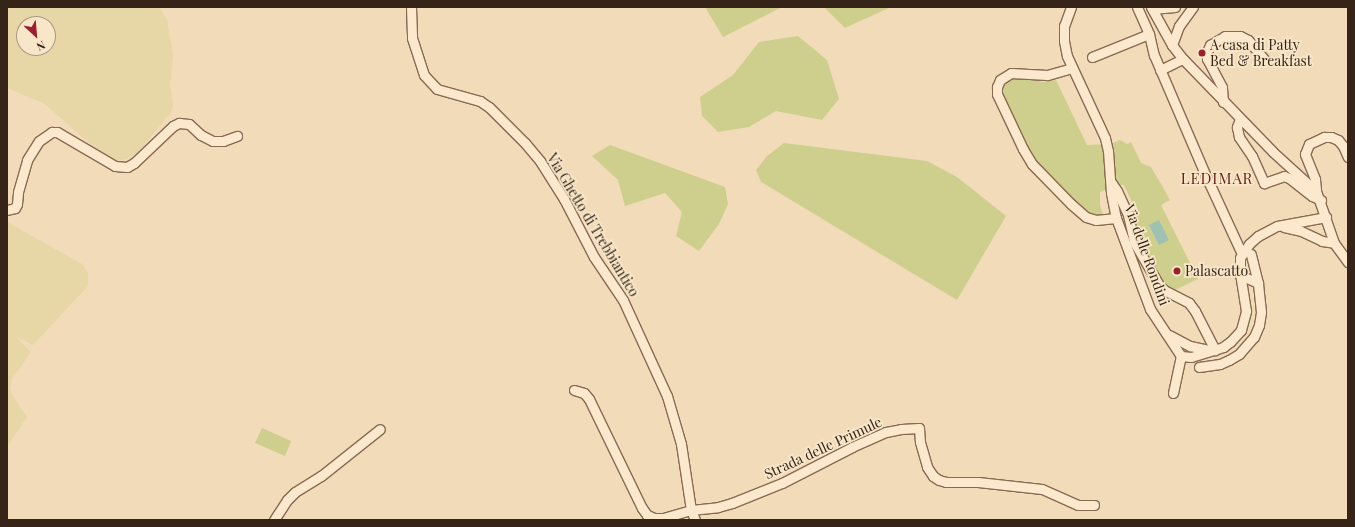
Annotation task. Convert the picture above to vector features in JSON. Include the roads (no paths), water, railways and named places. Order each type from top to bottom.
[{"type":"street","name":"Via Ghetto di Trebbiantico","points":[[411,7],[412,38],[424,75],[437,89],[480,101],[489,107],[525,143],[548,174],[594,257],[623,300],[667,396],[681,444],[691,510]]},
{"type":"street","name":"Via delle Rondini","points":[[1071,7],[1064,26],[1064,41],[1072,68],[1105,138],[1110,165],[1111,193],[1116,218],[1150,309],[1181,356]]},
{"type":"street","points":[[1137,7],[1149,34],[1154,55],[1160,70],[1247,254],[1258,284],[1261,312],[1259,325],[1247,347],[1229,360],[1220,364],[1199,367]]},
{"type":"street","points":[[1175,7],[1152,8],[1172,45],[1223,102],[1273,152],[1316,191],[1321,200],[1334,243],[1348,262]]},
{"type":"street","points":[[1172,45],[1179,26],[1193,7]]},
{"type":"street","points":[[1092,57],[1149,34]]},
{"type":"street","points":[[1223,102],[1222,87],[1207,58],[1207,52],[1210,45],[1225,36],[1240,36],[1248,40],[1265,60]]},
{"type":"street","points":[[1160,70],[1184,59]]},
{"type":"street","points":[[1072,68],[1048,76],[1011,73],[1000,80],[997,87],[998,94],[1023,149],[1032,164],[1086,217],[1096,220],[1116,218]]},
{"type":"street","points":[[1240,119],[1237,127],[1239,137],[1252,156],[1264,183],[1284,176],[1289,178],[1312,196],[1321,200]]},
{"type":"street","points":[[7,210],[15,208],[17,204],[18,192],[28,160],[40,141],[52,132],[57,132],[115,166],[127,167],[134,163],[173,126],[180,123],[189,124],[201,136],[213,141],[224,141],[237,136]]},
{"type":"street","points":[[1316,191],[1315,179],[1305,154],[1309,144],[1324,137],[1331,137],[1338,140],[1348,158]]},
{"type":"street","name":"Via delle Rondini","points":[[1111,182],[1117,191],[1128,215],[1134,242],[1159,284],[1164,290],[1189,303],[1195,311],[1215,350]]},
{"type":"street","points":[[1173,392],[1181,356],[1191,357],[1215,350],[1230,342],[1236,337],[1245,321],[1246,301],[1240,275],[1240,258],[1247,254],[1249,244],[1258,236],[1277,226],[1326,217]]},
{"type":"street","points":[[1277,226],[1292,228],[1322,241],[1334,243]]},
{"type":"street","points":[[1240,275],[1258,284]]},
{"type":"street","name":"Via delle Rondini","points":[[1166,333],[1190,346],[1215,350]]},
{"type":"street","points":[[574,390],[584,393],[589,399],[642,508],[647,514],[654,518],[663,518],[691,510]]},
{"type":"street","name":"Strada delle Primule","points":[[691,510],[718,507],[732,503],[782,483],[852,447],[886,432],[919,428],[920,442],[927,467],[933,476],[939,480],[946,482],[978,482],[1042,490],[1078,505],[1094,505]]},
{"type":"street","points":[[274,520],[286,500],[295,492],[321,476],[380,429]]},
{"type":"street","points":[[688,520],[691,510]]},
{"type":"street","points":[[691,510],[695,520]]},
{"type":"place","name":"A casa di Patty Bed & Breakfast","points":[[1202,53]]},
{"type":"place","name":"Palascatto","points":[[1177,271]]},
{"type":"district","name":"LEDIMAR","points":[[1217,179]]}]
